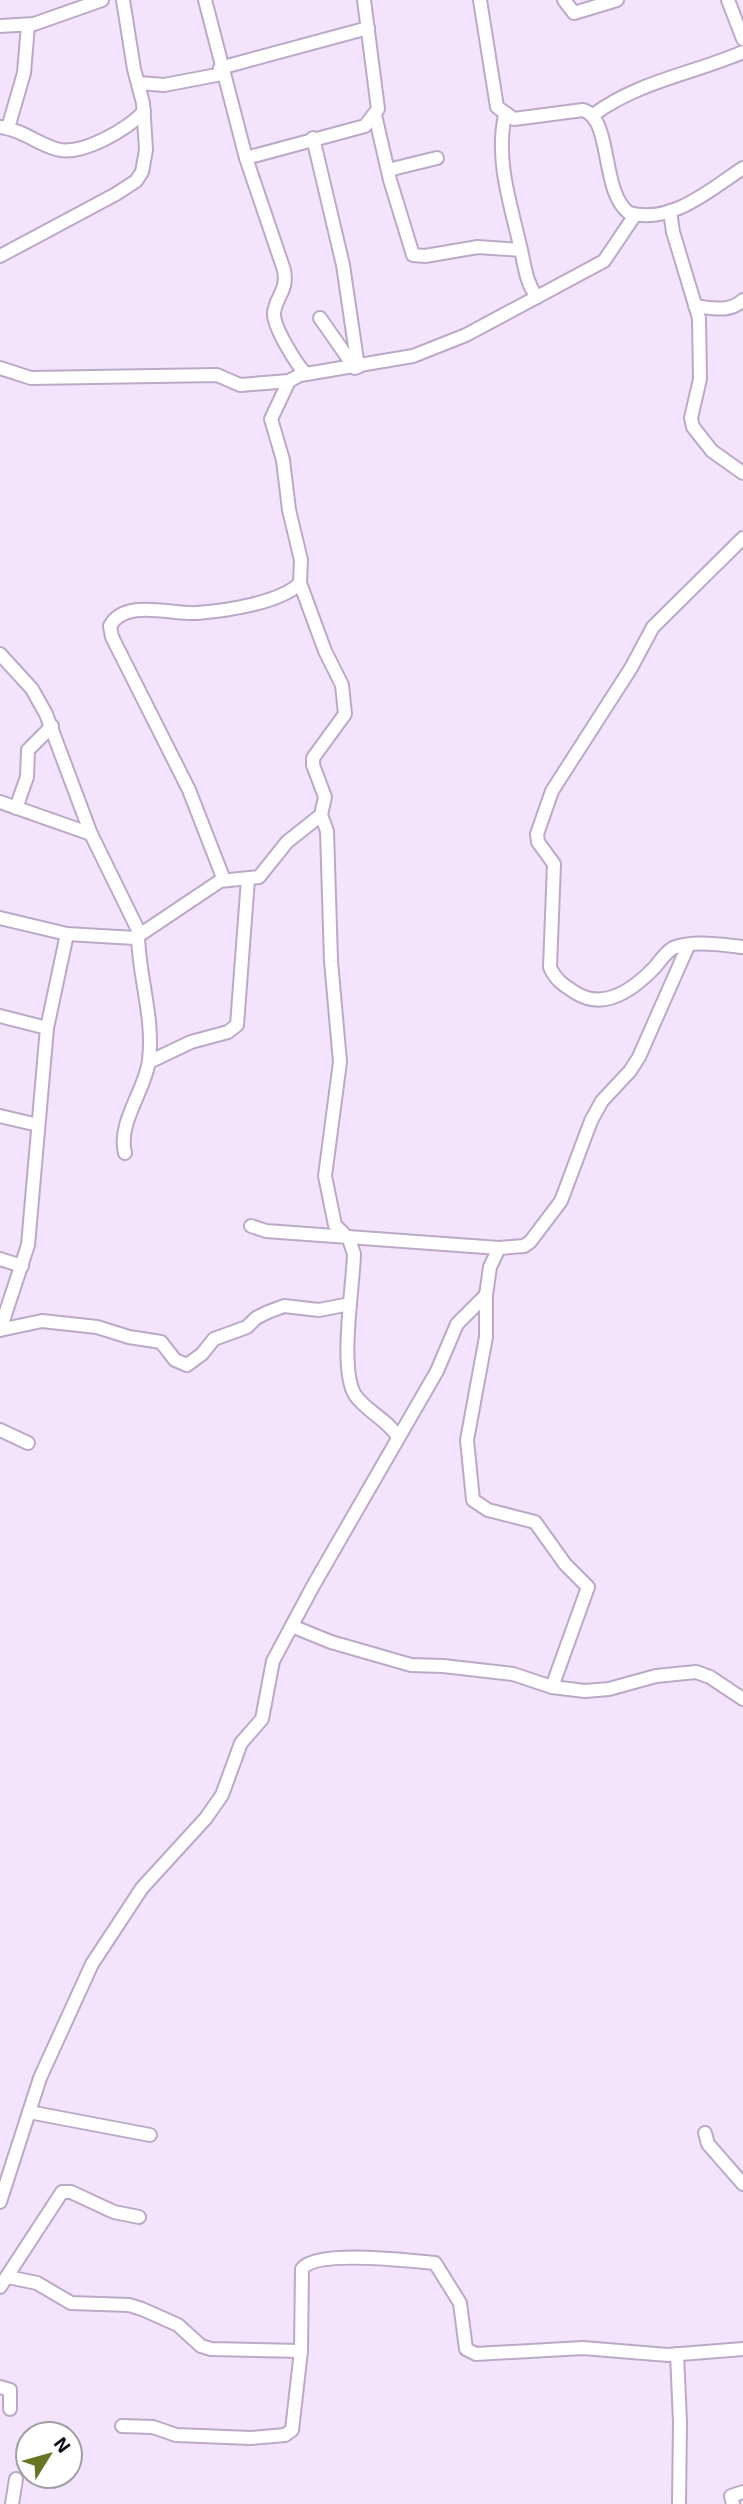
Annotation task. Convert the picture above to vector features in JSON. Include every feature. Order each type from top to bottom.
[{"type":"street","points":[[0,26],[28,25],[102,0]]},
{"type":"street","points":[[0,256],[61,225],[136,181],[145,162],[144,111],[124,0]]},
{"type":"street","points":[[205,0],[221,71],[246,158],[284,270],[286,287],[277,304],[275,320],[306,374]]},
{"type":"street","points":[[246,158],[365,126],[376,115],[378,109],[363,0]]},
{"type":"street","points":[[480,0],[494,101],[505,115],[524,120],[583,110],[593,115],[599,124],[606,163],[622,208],[635,215],[670,211],[692,202],[743,168]]},
{"type":"street","points":[[564,0],[574,13],[617,0]]},
{"type":"street","points":[[728,0],[743,39]]},
{"type":"street","points":[[28,25],[24,74],[4,127],[67,151],[102,140],[126,128],[144,111]]},
{"type":"street","points":[[139,83],[164,85],[368,28]]},
{"type":"street","points":[[593,115],[618,98],[660,79],[743,52]]},
{"type":"street","points":[[376,115],[388,170],[413,255],[417,257],[478,247],[522,250]]},
{"type":"street","points":[[505,115],[501,139],[507,202],[522,250],[529,286],[537,297]]},
{"type":"street","points":[[313,138],[343,265],[356,368]]},
{"type":"street","points":[[388,170],[437,158]]},
{"type":"street","points":[[670,211],[673,232],[699,318],[700,379],[691,418],[693,427],[712,451],[743,473]]},
{"type":"street","points":[[0,368],[31,378],[206,374],[217,375],[240,385],[289,382],[306,374],[356,368],[443,346],[604,261],[635,215]]},
{"type":"street","points":[[695,306],[725,309],[736,306],[743,300]]},
{"type":"street","points":[[320,318],[356,368]]},
{"type":"street","points":[[289,382],[271,419],[283,460],[289,510],[301,560],[300,583],[326,652],[342,685],[346,708],[343,721],[320,745],[313,758],[325,797],[321,815],[327,831],[331,961],[340,1062],[325,1176],[335,1225],[349,1239],[354,1254],[349,1383],[363,1404],[386,1421],[398,1437]]},
{"type":"street","points":[[743,538],[653,628],[631,668],[552,791],[537,834],[538,842],[553,861],[550,967],[563,984],[592,1002],[603,1001],[637,985],[672,949],[688,946],[743,947]]},
{"type":"street","points":[[224,880],[189,790],[112,637],[110,626],[117,616],[134,612],[195,613],[237,608],[288,591],[300,583]]},
{"type":"street","points":[[0,654],[36,696],[52,726],[92,834],[139,935],[151,1025],[149,1062],[129,1118],[125,1153]]},
{"type":"street","points":[[16,808],[27,777],[28,750],[52,726]]},
{"type":"street","points":[[0,802],[92,834]]},
{"type":"street","points":[[0,918],[67,934],[123,939],[139,935],[224,880],[248,879],[264,873],[287,842],[321,815]]},
{"type":"street","points":[[149,1062],[191,1042],[228,1032],[237,1025],[248,879]]},
{"type":"street","points":[[0,1330],[28,1245],[47,1028],[67,934]]},
{"type":"street","points":[[251,1226],[266,1231],[499,1248],[527,1245],[561,1201],[591,1121],[602,1101],[639,1058],[688,946]]},
{"type":"street","points":[[0,1017],[47,1028]]},
{"type":"street","points":[[0,1116],[38,1125]]},
{"type":"street","points":[[499,1248],[493,1255],[486,1295],[486,1337],[467,1440],[473,1500],[488,1510],[535,1522],[556,1554],[587,1587],[588,1592],[552,1687]]},
{"type":"street","points":[[0,1259],[22,1266]]},
{"type":"street","points":[[0,2203],[29,2112],[57,2037],[105,1940],[142,1888],[205,1818],[222,1795],[241,1744],[262,1719],[273,1661],[294,1627],[313,1586],[437,1371],[457,1324],[486,1295]]},
{"type":"street","points":[[0,1330],[42,1321],[97,1327],[129,1337],[161,1342],[178,1363],[187,1365],[202,1354],[214,1339],[247,1327],[256,1318],[284,1306],[319,1310],[350,1304]]},
{"type":"street","points":[[0,1430],[28,1443]]},
{"type":"street","points":[[294,1627],[331,1642],[411,1665],[443,1665],[513,1674],[552,1687],[585,1691],[609,1689],[656,1676],[696,1672],[710,1677],[743,1699]]},
{"type":"street","points":[[29,2112],[150,2135]]},
{"type":"street","points":[[705,2133],[708,2144],[743,2184]]},
{"type":"street","points":[[4,2282],[62,2192],[71,2192],[114,2212],[139,2217]]},
{"type":"street","points":[[122,2426],[153,2427],[176,2435],[251,2438],[285,2435],[295,2426],[304,2266],[312,2261],[377,2259],[435,2263],[460,2303],[463,2340],[469,2352],[488,2354],[583,2348],[643,2355],[743,2349]]},
{"type":"street","points":[[4,2282],[37,2283],[71,2303],[129,2305],[142,2309],[178,2325],[201,2346],[211,2350],[300,2351]]},
{"type":"street","points":[[677,2354],[679,2504]]},
{"type":"street","points":[[0,2387],[10,2390],[10,2409]]},
{"type":"street","points":[[733,2504],[731,2496],[743,2493]]}]
